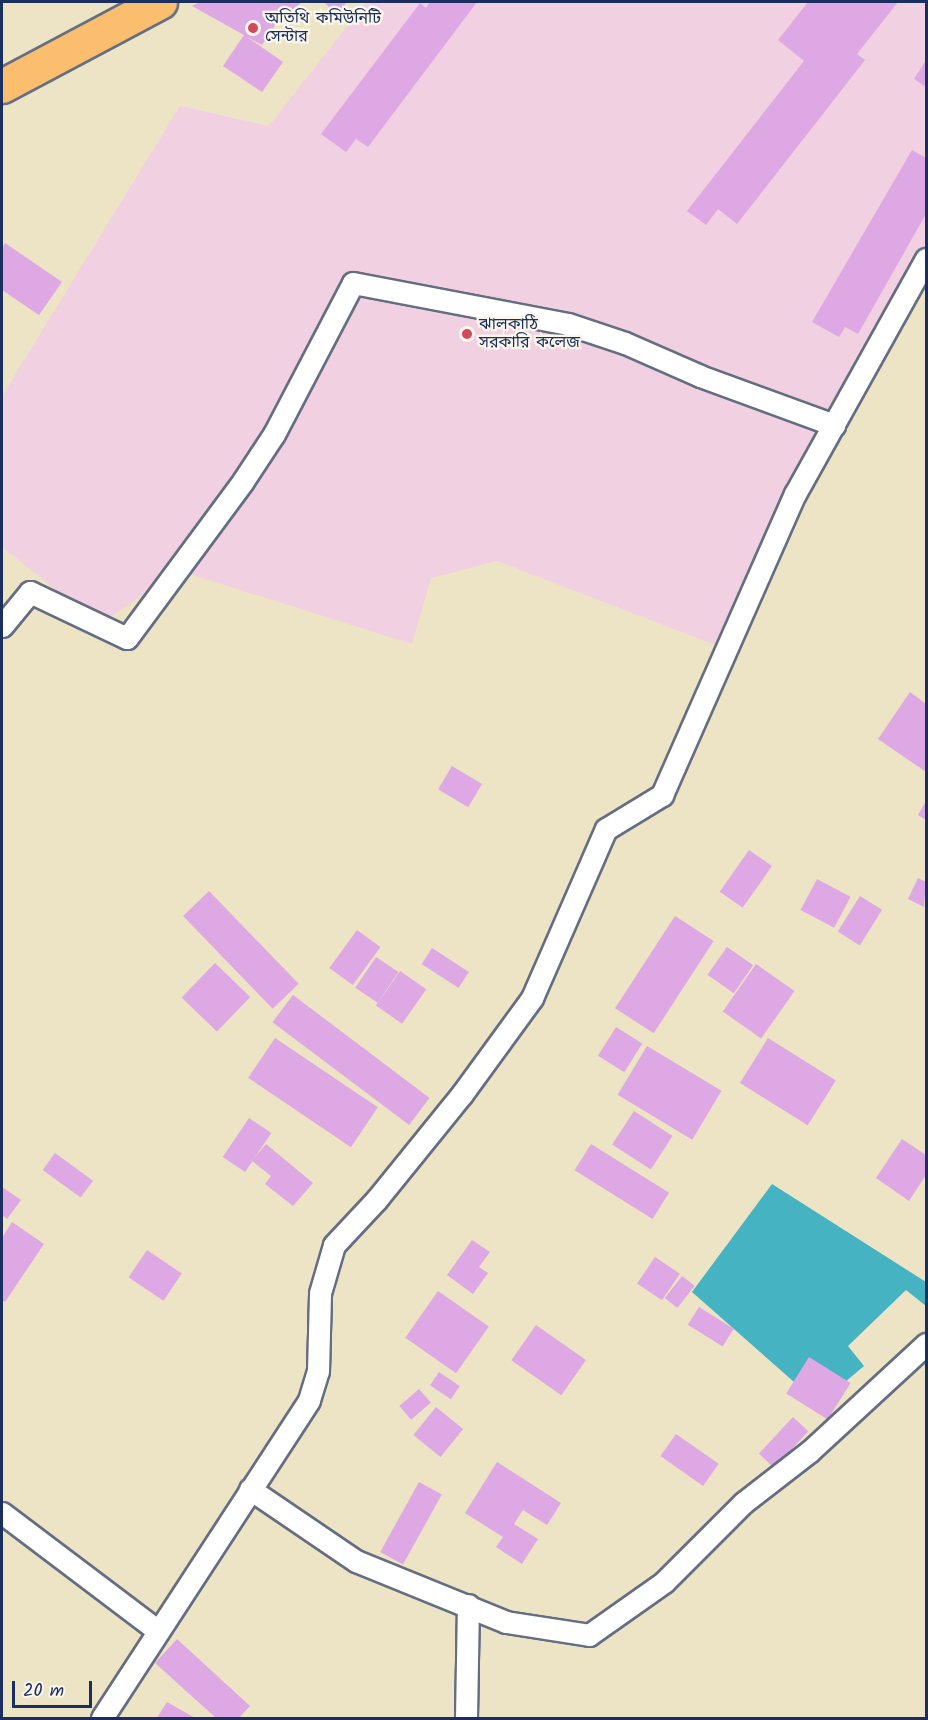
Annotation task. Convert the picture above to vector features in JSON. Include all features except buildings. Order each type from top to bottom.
[{"type":"highway","points":[[2,86],[160,2]]},
{"type":"street","points":[[102,1719],[309,1400],[318,1371],[320,1293],[334,1245],[377,1198],[462,1094],[532,998],[606,829],[662,795],[795,494],[927,259]]},
{"type":"street","points":[[2,626],[30,592],[127,638],[243,481],[274,434],[353,283],[568,324],[625,343],[700,376],[834,425]]},
{"type":"street","points":[[250,1489],[356,1561],[506,1622],[589,1635],[664,1582],[743,1503],[810,1451],[927,1344]]},
{"type":"street","points":[[2,1513],[158,1631]]},
{"type":"street","points":[[466,1719],[468,1605]]},
{"type":"shaded area","name":"ঝালকাঠি সরকারি কলেজ","points":[[366,2],[926,2],[926,271],[726,649],[497,561],[431,578],[412,644],[177,570],[100,625],[2,547],[2,396],[180,106],[269,126]]},
{"type":"water","points":[[772,1184],[926,1282],[926,1306],[906,1290],[848,1346],[864,1366],[819,1404],[692,1292]]},
{"type":"place","name":"অতিথি কমিউনিটি সেন্টার","points":[[253,28]]},
{"type":"place","name":"ঝালকাঠি সরকারি কলেজ","points":[[467,334]]}]
